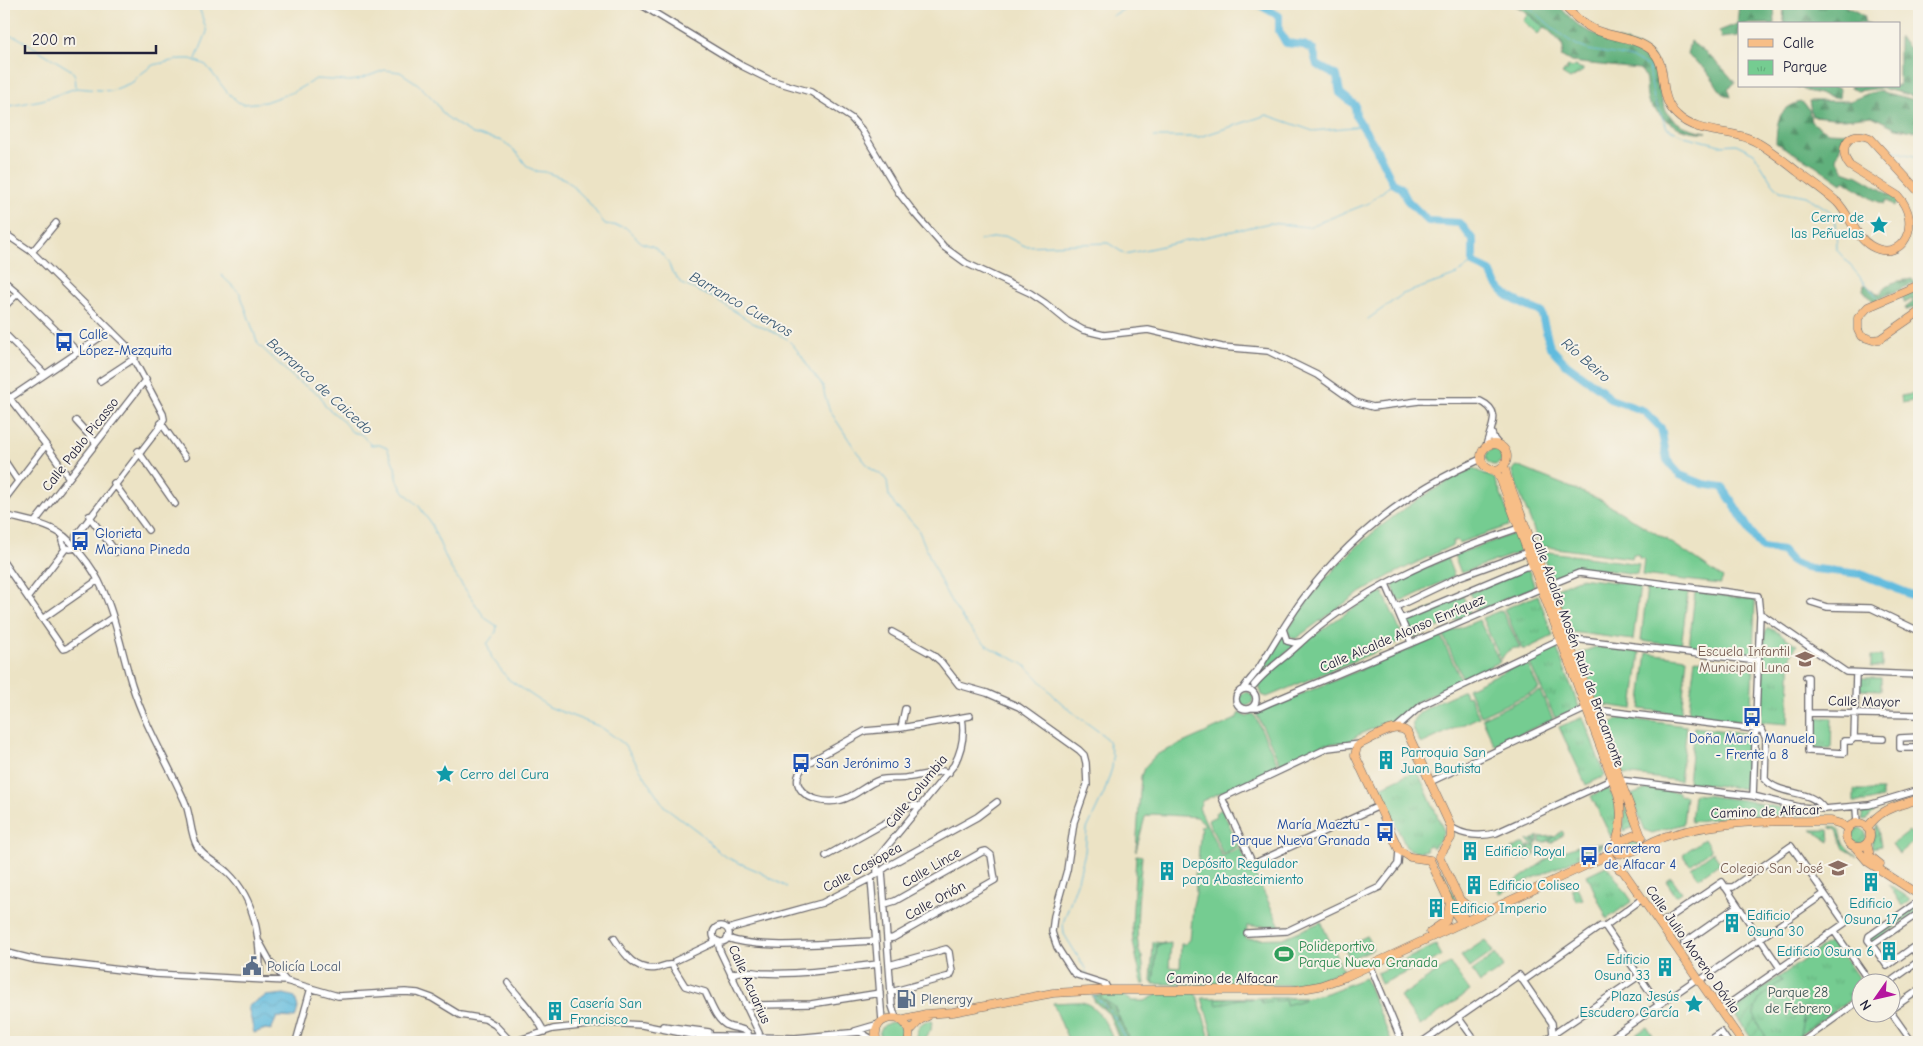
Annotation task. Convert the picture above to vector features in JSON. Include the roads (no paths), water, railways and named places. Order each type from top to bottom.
[{"type":"main road","points":[[1562,4],[1578,19],[1594,29],[1651,50],[1656,54],[1661,67],[1666,98],[1679,118],[1696,126],[1741,136],[1758,143],[1837,203],[1860,236],[1872,246],[1890,250],[1902,243],[1910,229],[1910,212],[1898,196],[1854,169],[1847,162],[1844,150],[1848,141],[1852,137],[1859,135],[1870,138],[1919,192]]},
{"type":"main road","points":[[1919,285],[1868,307],[1858,318],[1858,330],[1861,336],[1867,339],[1880,339],[1919,312]]},
{"type":"main road","points":[[1498,444],[1505,450],[1506,454],[1504,465],[1495,470],[1486,467],[1481,459],[1481,453],[1486,446],[1498,444]]},
{"type":"main road","name":"Calle Alcalde Mosén Rubí de Bracamonte","points":[[1504,465],[1504,470],[1544,587],[1590,710],[1613,780],[1622,812],[1620,831],[1614,854]]},
{"type":"main road","name":"Calle Alcalde Mosén Rubí de Bracamonte","points":[[1495,470],[1500,475],[1528,552],[1544,587]]},
{"type":"main road","points":[[1396,728],[1404,729],[1430,782],[1451,826],[1451,838],[1438,866],[1410,857],[1399,850],[1355,755],[1357,747],[1396,728]]},
{"type":"main road","name":"Calle Alcalde Mosén Rubí de Bracamonte","points":[[1613,780],[1642,840]]},
{"type":"main road","points":[[1867,828],[1882,812],[1919,799]]},
{"type":"main road","name":"Camino de Alfacar","points":[[1642,840],[1655,839],[1710,825],[1743,822],[1831,822],[1841,824],[1848,829]]},
{"type":"main road","points":[[1919,889],[1872,859],[1868,851],[1867,844],[1870,837],[1867,828],[1858,823],[1848,829],[1846,838],[1848,843],[1855,847],[1868,862],[1919,895]]},
{"type":"main road","points":[[1635,835],[1642,840],[1614,854],[1635,835]]},
{"type":"main road","points":[[1855,847],[1867,844]]},
{"type":"main road","name":"Camino de Alfacar","points":[[881,1022],[887,1019],[973,1008],[1038,994],[1108,990],[1296,990],[1331,983],[1614,854]]},
{"type":"main road","name":"Calle Julio Moreno Dávila","points":[[1614,854],[1619,860],[1623,871],[1740,1039]]},
{"type":"main road","points":[[1440,859],[1460,900],[1463,922]]},
{"type":"main road","points":[[1431,863],[1450,903],[1463,922]]},
{"type":"main road","points":[[1460,900],[1470,908],[1484,912]]},
{"type":"main road","points":[[1425,940],[1425,934],[1438,928],[1446,921],[1450,903]]},
{"type":"main road","points":[[909,1032],[920,1020],[929,1015]]},
{"type":"main road","points":[[898,1019],[908,1027],[908,1042]]},
{"type":"main road","points":[[877,1042],[876,1032],[881,1022]]},
{"type":"street","points":[[640,4],[742,66],[770,80],[811,92],[851,118],[861,129],[899,193],[944,248],[966,263],[1034,296],[1074,326],[1090,333],[1104,335],[1142,330],[1154,331],[1222,347],[1268,351],[1317,375],[1355,402],[1373,407],[1419,402],[1480,401],[1488,405],[1493,411],[1494,422],[1486,446]]},
{"type":"street","points":[[32,252],[56,223]]},
{"type":"street","points":[[4,233],[32,252],[126,344],[164,414],[164,419],[74,535]]},
{"type":"street","points":[[4,281],[78,352]]},
{"type":"street","points":[[4,307],[18,293]]},
{"type":"street","points":[[10,398],[111,330]]},
{"type":"street","points":[[4,333],[45,374]]},
{"type":"street","points":[[100,381],[135,358]]},
{"type":"street","name":"Calle Pablo Picasso","points":[[34,523],[146,380]]},
{"type":"street","points":[[4,391],[69,478]]},
{"type":"street","points":[[76,421],[96,443]]},
{"type":"street","points":[[161,423],[185,456]]},
{"type":"street","points":[[1491,431],[1498,444]]},
{"type":"street","points":[[4,500],[46,445]]},
{"type":"street","points":[[139,452],[175,504]]},
{"type":"street","points":[[1257,671],[1254,690],[1256,701],[1252,708],[1244,709],[1236,704],[1237,694],[1243,690],[1257,671],[1283,629],[1319,579],[1361,534],[1420,491],[1481,459]]},
{"type":"street","points":[[4,460],[18,481]]},
{"type":"street","points":[[115,483],[148,530]]},
{"type":"street","points":[[4,515],[47,527],[64,536],[87,562],[98,580],[113,618],[132,686],[143,716],[184,802],[196,844],[203,854],[231,875],[249,902],[255,916],[259,942],[260,978]]},
{"type":"street","points":[[89,516],[116,552]]},
{"type":"street","points":[[1254,690],[1264,673],[1338,613],[1386,584],[1449,553],[1520,528]]},
{"type":"street","points":[[68,534],[74,535],[78,541],[75,548],[70,550],[64,547],[62,541],[64,536],[68,534]]},
{"type":"street","points":[[27,595],[64,547]]},
{"type":"street","points":[[1396,607],[1459,577],[1528,552]]},
{"type":"street","points":[[4,563],[63,649],[113,618]]},
{"type":"street","points":[[1401,619],[1524,567],[1534,566]]},
{"type":"street","name":"Calle Alcalde Alonso Enríquez","points":[[1252,708],[1258,708],[1411,642],[1579,573],[1758,596],[1760,600],[1760,615]]},
{"type":"street","points":[[42,619],[98,580]]},
{"type":"street","points":[[1386,584],[1411,642]]},
{"type":"street","points":[[1811,602],[1828,607],[1871,608],[1919,631]]},
{"type":"street","points":[[1753,796],[1760,615],[1763,615],[1846,672],[1919,675]]},
{"type":"street","points":[[1760,627],[1766,623],[1774,623]]},
{"type":"street","points":[[1283,629],[1287,641],[1300,642]]},
{"type":"street","points":[[892,632],[932,654],[941,662],[959,685],[987,693],[1019,708],[1084,755],[1087,784],[1074,822],[1067,870],[1052,925],[1052,932],[1057,947],[1069,966],[1078,975],[1105,984],[1108,990]]},
{"type":"street","points":[[1396,728],[1422,705],[1564,640],[1574,639],[1758,661]]},
{"type":"street","points":[[1854,738],[1856,673]]},
{"type":"street","points":[[1807,677],[1808,751],[1844,753],[1844,741],[1851,741],[1854,738],[1882,739]]},
{"type":"street","points":[[1243,690],[1254,690],[1266,700],[1272,701]]},
{"type":"street","points":[[901,728],[905,709]]},
{"type":"street","points":[[1430,782],[1590,710],[1606,711],[1762,730],[1766,739],[1765,779],[1770,785],[1796,792],[1819,802],[1824,809]]},
{"type":"street","name":"Calle Mayor","points":[[1808,713],[1919,715]]},
{"type":"street","points":[[949,772],[943,771],[907,778],[881,780],[838,801],[813,799],[802,792],[798,784],[798,775],[806,764],[859,733],[970,716]]},
{"type":"street","points":[[1407,732],[1409,717]]},
{"type":"street","name":"Calle Columbia","points":[[877,874],[877,859],[954,765],[961,750],[962,718]]},
{"type":"street","points":[[1360,744],[1341,748],[1328,748],[1222,798],[1253,864],[1379,806]]},
{"type":"street","points":[[1341,748],[1355,755]]},
{"type":"street","points":[[1451,838],[1463,834],[1486,835],[1496,833],[1613,780],[1753,796],[1805,808],[1824,809],[1856,808],[1919,790]]},
{"type":"street","name":"Calle Casiopea","points":[[728,930],[822,903],[977,817],[997,802]]},
{"type":"street","points":[[826,856],[894,818],[905,807],[916,805],[919,808]]},
{"type":"street","points":[[1856,808],[1858,823]]},
{"type":"street","points":[[1451,826],[1463,834]]},
{"type":"street","points":[[1720,1010],[1844,923],[1791,846],[1733,887],[1725,887]]},
{"type":"street","points":[[1398,864],[1399,850]]},
{"type":"street","name":"Calle Lince","points":[[884,904],[895,901],[982,852],[989,852],[991,855],[995,880]]},
{"type":"street","points":[[1247,933],[1278,932],[1296,927],[1380,887],[1398,864],[1410,857]]},
{"type":"street","points":[[877,874],[884,904],[892,1006],[898,1019]]},
{"type":"street","points":[[4,952],[36,960],[155,974],[208,978],[260,978],[286,981],[346,997],[405,992],[424,994],[460,1015],[485,1019],[496,1025],[511,1042],[526,1040],[544,1032],[571,1026],[594,1024],[676,1028],[723,1036],[802,1037],[853,1032],[881,1022],[876,940],[877,874]]},
{"type":"street","name":"Calle Orión","points":[[727,938],[744,942],[778,944],[876,940],[882,944],[887,939],[897,936],[995,880]]},
{"type":"street","points":[[1660,924],[1722,882],[1780,968]]},
{"type":"street","points":[[1608,1041],[1824,894]]},
{"type":"street","points":[[1523,981],[1601,926],[1605,926],[1642,898]]},
{"type":"street","points":[[1900,974],[1919,960],[1912,948],[1887,966],[1868,940],[1869,936],[1919,901]]},
{"type":"street","points":[[1684,943],[1737,906]]},
{"type":"street","points":[[1872,945],[1919,913]]},
{"type":"street","points":[[675,961],[716,940],[723,941],[727,938],[728,930],[724,926],[716,927],[713,932],[716,940]]},
{"type":"street","points":[[1605,926],[1659,1005]]},
{"type":"street","points":[[1834,930],[1864,974]]},
{"type":"street","points":[[614,938],[622,951],[640,967],[648,969],[668,964],[672,965],[685,986],[705,992],[720,1020],[730,1027],[744,1030],[748,1033],[748,1036]]},
{"type":"street","name":"Calle Acuarius","points":[[716,940],[759,1033],[759,1037]]},
{"type":"street","points":[[259,942],[271,963],[286,981]]},
{"type":"street","points":[[889,964],[948,950],[952,975],[891,992]]},
{"type":"street","points":[[731,974],[739,971],[777,974],[810,973],[878,964]]},
{"type":"street","points":[[1370,965],[1402,1042]]},
{"type":"street","points":[[1422,1042],[1519,975],[1552,1023],[1553,1035],[1558,1042]]},
{"type":"street","points":[[1542,1042],[1638,976]]},
{"type":"street","points":[[508,983],[518,998],[540,1022],[544,1032]]},
{"type":"street","points":[[296,1042],[311,988]]},
{"type":"street","points":[[1900,1004],[1919,990]]},
{"type":"street","points":[[746,1007],[752,1005],[811,1004],[880,993]]},
{"type":"street","points":[[881,1007],[886,1005],[892,1006]]},
{"type":"street","points":[[1804,1042],[1850,1007]]},
{"type":"street","points":[[1458,1017],[1476,1042]]},
{"type":"street","points":[[1898,1024],[1908,1040]]},
{"type":"street","points":[[853,1032],[866,1034],[877,1042]]},
{"type":"street","points":[[1706,1042],[1720,1032],[1728,1042],[1740,1039]]},
{"type":"water","points":[[284,994],[295,997],[298,1008],[295,1018],[277,1017],[271,1030],[266,1029],[254,1033],[248,1006],[266,996]]},
{"type":"waterway","points":[[196,59],[207,32],[198,4]]},
{"type":"waterway","points":[[1112,16],[1133,4]]},
{"type":"waterway","name":"Río Beiro","points":[[1258,4],[1279,16],[1279,31],[1286,43],[1304,45],[1313,50],[1317,65],[1337,76],[1340,93],[1355,105],[1356,116],[1376,148],[1393,183],[1401,188],[1407,200],[1428,221],[1460,223],[1473,240],[1473,263],[1490,271],[1498,287],[1510,297],[1541,312],[1550,347],[1565,363],[1603,391],[1610,399],[1644,411],[1661,428],[1667,460],[1680,475],[1703,484],[1722,487],[1762,548],[1782,551],[1791,561],[1806,568],[1861,574],[1919,598]]},
{"type":"waterway","points":[[1526,4],[1563,36],[1580,47],[1634,59],[1649,67],[1654,99],[1667,128],[1684,136],[1720,145],[1736,144],[1754,153],[1772,182],[1780,191],[1806,196],[1830,211],[1836,223],[1837,250],[1877,297]]},
{"type":"waterway","points":[[4,31],[71,70],[75,75],[76,87]]},
{"type":"waterway","name":"Barranco Cuervos","points":[[4,107],[42,100],[76,88],[111,91],[133,82],[153,65],[181,59],[191,59],[206,65],[227,92],[243,104],[265,102],[293,92],[316,79],[349,81],[385,70],[400,72],[418,84],[434,100],[444,115],[458,125],[473,134],[503,141],[518,154],[526,165],[535,171],[545,172],[565,179],[586,199],[605,224],[625,227],[642,243],[652,246],[660,252],[682,284],[716,299],[753,323],[786,338],[801,355],[823,386],[830,411],[857,452],[870,468],[883,476],[887,481],[889,496],[895,506],[918,529],[938,577],[964,621],[988,646],[1028,668],[1057,699],[1102,734],[1108,741],[1113,757],[1112,768],[1104,793],[1087,829],[1085,852],[1078,880],[1063,923],[1064,934],[1085,968],[1087,976]]},
{"type":"waterway","points":[[1154,137],[1199,137],[1267,115],[1313,131],[1363,126]]},
{"type":"waterway","points":[[1894,151],[1914,156],[1919,160]]},
{"type":"waterway","points":[[980,240],[1005,236],[1025,246],[1108,243],[1125,254],[1270,223],[1308,227],[1369,203],[1393,183]]},
{"type":"waterway","points":[[1368,319],[1403,294],[1454,276],[1473,263]]},
{"type":"waterway","name":"Barranco de Caicedo","points":[[221,275],[240,293],[258,344],[296,380],[320,395],[325,406],[340,418],[352,432],[361,434],[371,445],[380,445],[387,448],[395,467],[398,482],[405,493],[419,506],[431,524],[450,567],[485,618],[497,626],[496,632],[487,644],[492,658],[508,679],[549,707],[601,727],[624,744],[664,806],[700,833],[721,854],[787,887]]},
{"type":"waterway","name":"Barranco Cuervos","points":[[1094,996],[1114,1016],[1126,1042]]},
{"type":"place","name":"Cerro de las Peñuelas","points":[[1879,225]]},
{"type":"place","name":"Calle López-Mezquita","points":[[64,342]]},
{"type":"place","name":"Glorieta Mariana Pineda","points":[[80,541]]},
{"type":"place","name":"Escuela Infantil Municipal Luna","points":[[1805,659]]},
{"type":"place","name":"Doña María Manuela - Frente a 8","points":[[1752,717]]},
{"type":"place","name":"Parroquia San Juan Bautista","points":[[1386,760]]},
{"type":"place","name":"San Jerónimo 3","points":[[801,763]]},
{"type":"place","name":"Cerro del Cura","points":[[445,774]]},
{"type":"place","name":"María Maeztu - Parque Nueva Granada","points":[[1385,832]]},
{"type":"place","name":"Edificio Royal","points":[[1470,851]]},
{"type":"place","name":"Carretera de Alfacar 4","points":[[1589,856]]},
{"type":"place","name":"Colegio San José","points":[[1838,868]]},
{"type":"place","name":"Depósito Regulador para Abastecimiento","points":[[1167,871]]},
{"type":"place","name":"Edificio Osuna 17","points":[[1871,882]]},
{"type":"place","name":"Edificio Coliseo","points":[[1474,885]]},
{"type":"place","name":"Edificio Imperio","points":[[1436,908]]},
{"type":"place","name":"Edificio Osuna 30","points":[[1732,923]]},
{"type":"place","name":"Edificio Osuna 6","points":[[1889,951]]},
{"type":"place","name":"Polideportivo Parque Nueva Granada","points":[[1284,954]]},
{"type":"place","name":"Policía Local","points":[[252,966]]},
{"type":"place","name":"Edificio Osuna 33","points":[[1665,967]]},
{"type":"place","name":"Plenergy","points":[[906,999]]},
{"type":"place","name":"Plaza Jesús Escudero García","points":[[1694,1004]]},
{"type":"place","name":"Casería San Francisco","points":[[555,1011]]},
{"type":"park label","name":"Parque 28 de Febrero","points":[[1798,1000]]}]
